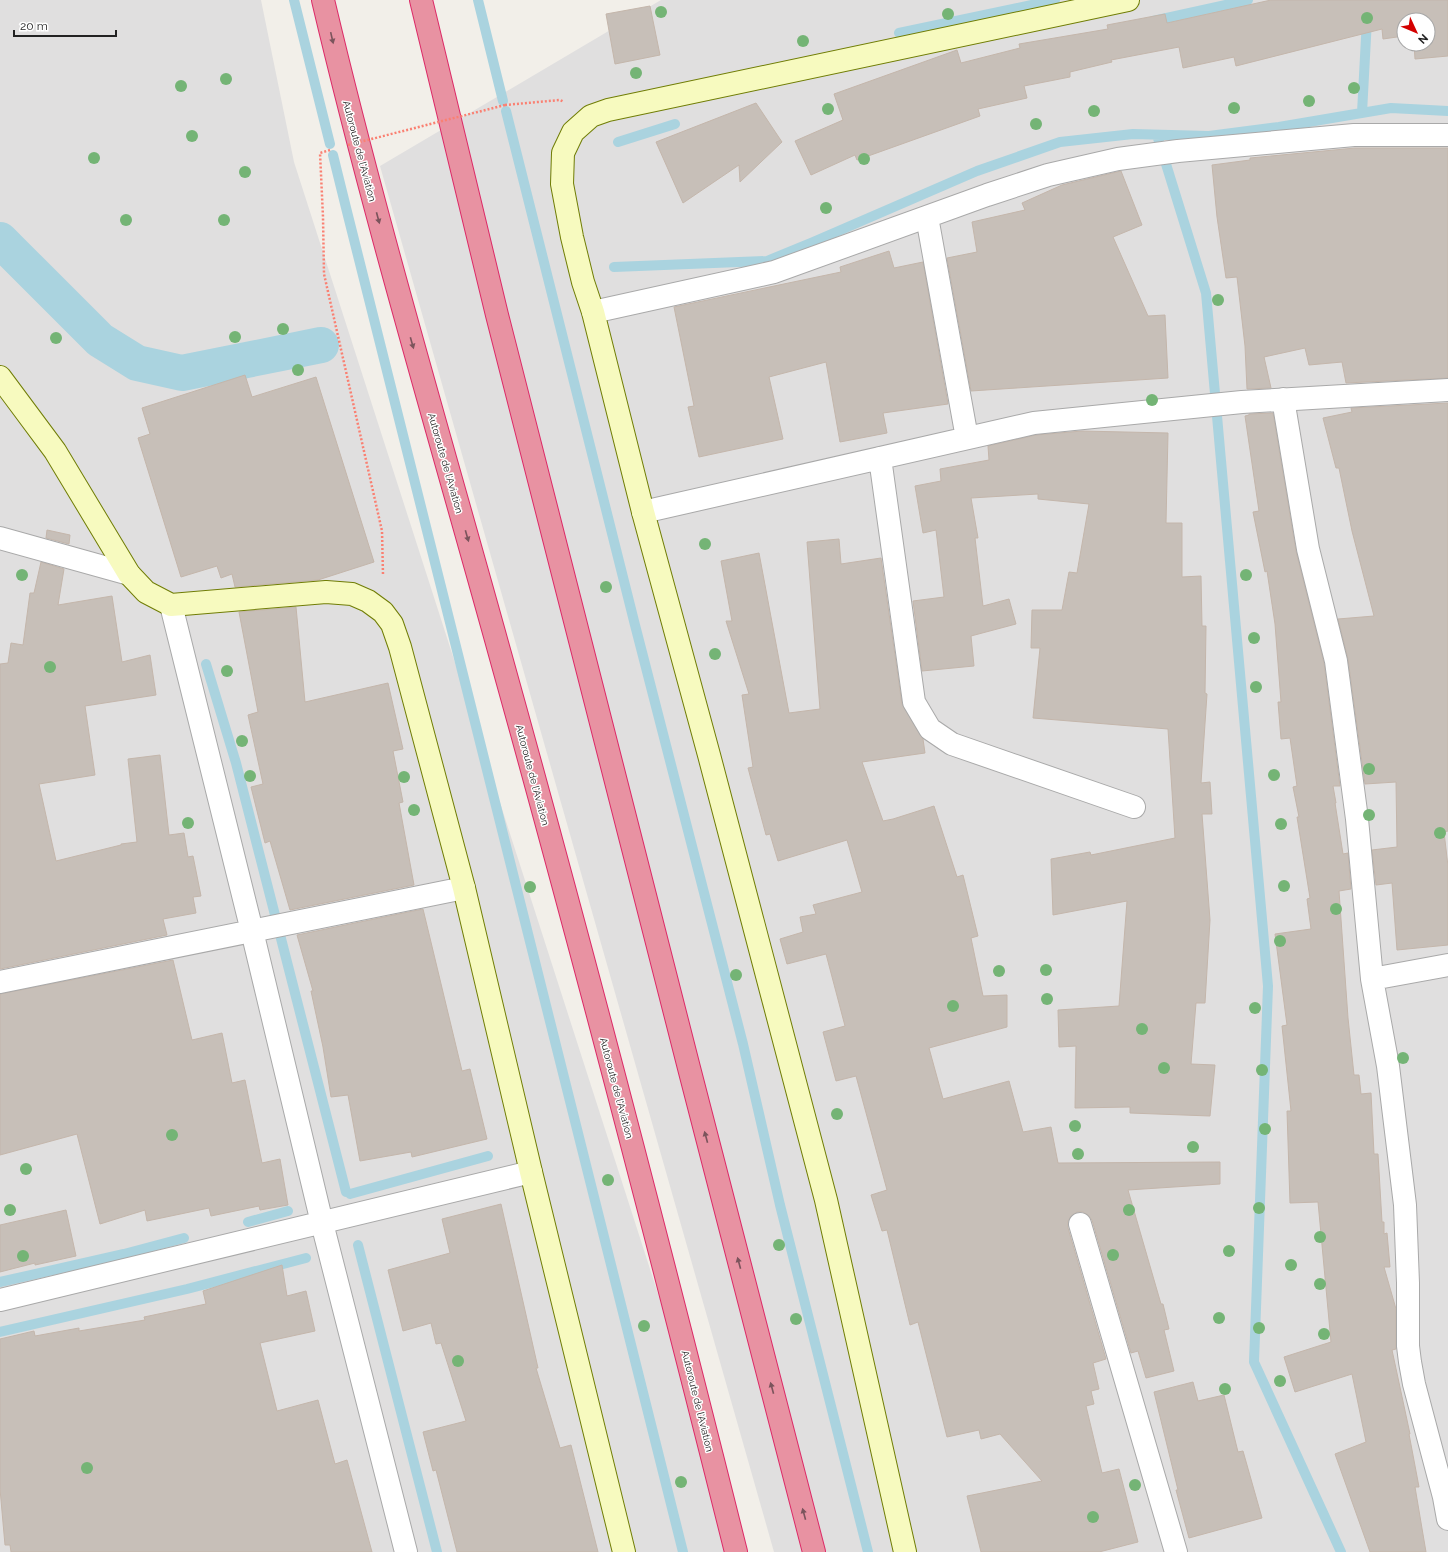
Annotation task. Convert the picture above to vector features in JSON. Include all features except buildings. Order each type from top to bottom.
[{"type":"highway","name":"Autoroute de l'Aviation","points":[[323,0],[347,103],[396,284],[499,649],[611,1064],[675,1308],[736,1552]]},
{"type":"highway","points":[[421,0],[499,322],[814,1552]]},
{"type":"street","points":[[905,1552],[826,1200],[643,512],[593,312],[583,282],[572,237],[562,184],[564,153],[573,132],[591,116],[608,110],[1128,0]]},
{"type":"street","points":[[593,312],[774,272],[1048,174],[1118,159],[1178,151],[1354,136],[1448,135]]},
{"type":"street","points":[[927,217],[967,438]]},
{"type":"street","points":[[0,377],[55,451],[129,574],[146,592],[171,605],[326,592],[352,594],[368,601],[383,612],[392,624],[400,647],[464,888],[531,1172],[624,1552]]},
{"type":"street","points":[[643,512],[1034,423],[1242,402],[1448,390]]},
{"type":"street","points":[[1283,399],[1308,549],[1336,661],[1357,819],[1372,979],[1388,1066],[1405,1205],[1408,1283],[1408,1346],[1410,1362],[1414,1384],[1444,1497],[1448,1519]]},
{"type":"street","points":[[880,458],[914,702],[930,729],[952,744],[1134,807]]},
{"type":"street","points":[[0,538],[129,574]]},
{"type":"street","points":[[171,605],[252,931],[322,1223],[406,1552]]},
{"type":"street","points":[[0,982],[464,888]]},
{"type":"street","points":[[1372,979],[1448,965]]},
{"type":"street","points":[[0,1300],[531,1172]]},
{"type":"street","points":[[1080,1224],[1176,1552]]},
{"type":"path","points":[[341,147],[505,105],[560,100]]},
{"type":"path","points":[[334,149],[320,153],[324,274],[382,531],[383,612]]},
{"type":"shaded area","points":[[0,0],[261,0],[294,162],[741,1552],[0,1552]]},
{"type":"shaded area","points":[[661,0],[1448,0],[1448,1552],[774,1552],[380,166]]},
{"type":"waterway","points":[[294,0],[330,144]]},
{"type":"waterway","points":[[478,0],[503,101]]},
{"type":"waterway","points":[[899,33],[1055,0]]},
{"type":"waterway","points":[[1153,21],[1248,0]]},
{"type":"waterway","points":[[1362,113],[1368,0]]},
{"type":"waterway","points":[[614,267],[767,261],[977,171],[1060,142],[1133,134],[1209,136],[1279,127],[1391,108],[1448,111]]},
{"type":"waterway","points":[[506,111],[635,625],[743,1044],[780,1205],[868,1552]]},
{"type":"waterway","points":[[618,142],[675,124]]},
{"type":"waterway","points":[[1157,135],[1206,293],[1268,986],[1254,1362],[1341,1552]]},
{"type":"waterway","points":[[333,155],[683,1552]]},
{"type":"waterway","points":[[0,240],[100,340],[137,363],[182,373],[321,345]]},
{"type":"waterway","points":[[206,664],[236,763],[346,1192]]},
{"type":"waterway","points":[[350,1194],[488,1156]]},
{"type":"waterway","points":[[248,1222],[288,1211]]},
{"type":"waterway","points":[[0,1282],[124,1254],[184,1238]]},
{"type":"waterway","points":[[358,1245],[437,1552]]},
{"type":"waterway","points":[[0,1332],[187,1289],[306,1258]]}]
